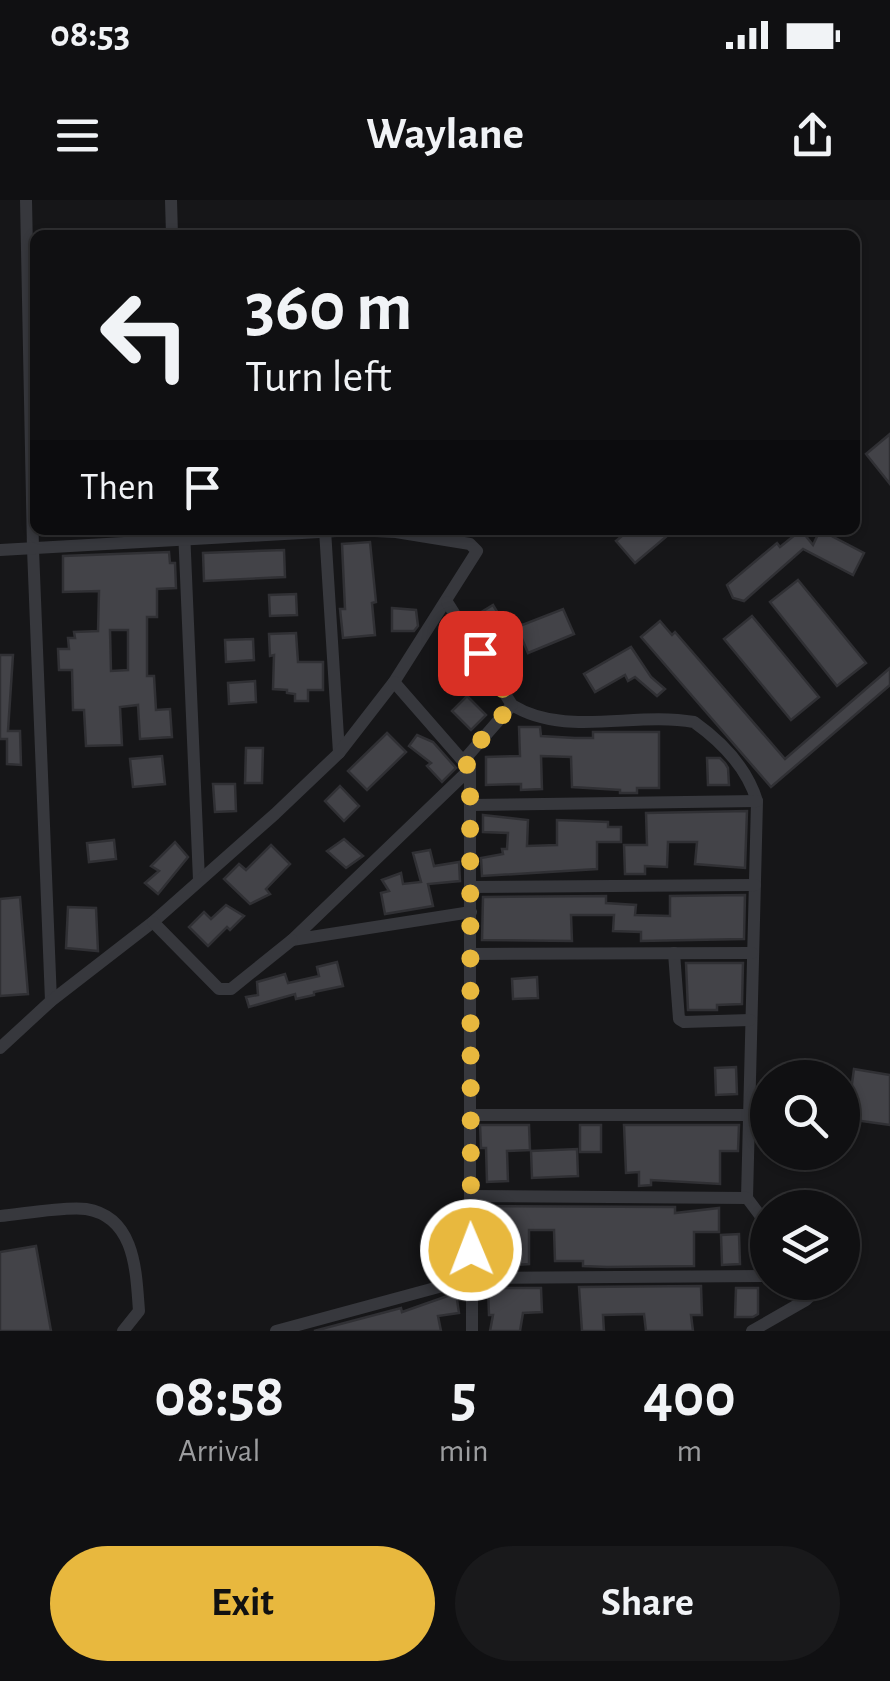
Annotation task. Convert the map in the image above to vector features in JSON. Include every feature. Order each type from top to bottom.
[{"type":"street","points":[[26,200],[30,273]]},
{"type":"street","points":[[170,230],[172,200]]},
{"type":"street","points":[[33,535],[50,1001]]},
{"type":"street","points":[[0,550],[185,535],[199,880]]},
{"type":"street","points":[[325,535],[339,753]]},
{"type":"street","points":[[0,1048],[50,1001],[153,922],[339,753],[394,682],[477,551],[474,547],[412,535]]},
{"type":"street","points":[[447,602],[512,704],[529,715],[558,720],[694,722],[750,778],[757,801],[747,1114],[750,1201]]},
{"type":"street","points":[[394,682],[467,764],[471,805],[472,1331]]},
{"type":"street","points":[[153,922],[219,989],[231,990],[292,940],[467,764],[512,704]]},
{"type":"street","points":[[471,805],[757,801]]},
{"type":"street","points":[[471,886],[754,885]]},
{"type":"street","points":[[292,940],[471,912]]},
{"type":"street","points":[[471,954],[752,953]]},
{"type":"street","points":[[674,954],[678,1018],[684,1022],[750,1020]]},
{"type":"street","points":[[470,1115],[747,1114]]},
{"type":"street","points":[[470,1196],[748,1198]]},
{"type":"street","points":[[0,1216],[88,1209],[124,1232],[136,1266],[139,1311],[123,1331]]},
{"type":"street","points":[[285,1330],[472,1278],[750,1276]]},
{"type":"street","points":[[762,1329],[806,1300]]},
{"type":"building","points":[[890,434],[890,484],[866,454]]},
{"type":"building","points":[[623,535],[668,535],[635,563],[616,541]]},
{"type":"building","points":[[795,535],[805,535],[813,545],[818,535],[830,535],[864,553],[853,575],[803,549],[744,601],[733,598],[727,585],[777,543],[780,547]]},
{"type":"building","points":[[370,542],[375,635],[343,638],[342,544]]},
{"type":"building","points":[[284,550],[285,577],[204,581],[203,553]]},
{"type":"building","points":[[169,552],[170,563],[175,563],[176,588],[157,589],[157,617],[147,617],[147,676],[154,676],[156,710],[170,709],[172,737],[140,739],[138,705],[120,707],[122,745],[86,746],[84,710],[73,710],[72,670],[59,670],[58,649],[69,649],[68,638],[75,638],[74,632],[98,631],[99,591],[63,592],[63,556]],"holes":[[[110,630],[128,630],[128,670],[111,671]]]},
{"type":"building","points":[[798,580],[866,663],[837,686],[770,602]]},
{"type":"building","points":[[296,594],[297,615],[270,616],[269,595]]},
{"type":"building","points":[[493,605],[507,628],[490,639],[475,616]]},
{"type":"building","points":[[392,608],[416,610],[418,626],[414,631],[392,631]]},
{"type":"building","points":[[563,609],[574,634],[528,653],[517,627]]},
{"type":"building","points":[[752,616],[819,697],[791,720],[724,639]]},
{"type":"building","points":[[660,621],[672,635],[675,632],[785,759],[890,668],[890,685],[771,787],[641,637]]},
{"type":"building","points":[[296,633],[298,662],[323,662],[323,690],[308,690],[308,701],[295,701],[295,694],[273,689],[274,655],[270,656],[269,634]]},
{"type":"building","points":[[253,639],[254,660],[226,662],[225,640]]},
{"type":"building","points":[[631,647],[651,677],[665,689],[657,696],[635,677],[628,681],[625,675],[595,692],[584,674]]},
{"type":"building","points":[[0,655],[13,655],[8,731],[20,731],[21,765],[7,764],[7,739],[0,739]]},
{"type":"building","points":[[255,681],[256,702],[229,704],[228,683]]},
{"type":"building","points":[[467,696],[486,715],[471,730],[452,711]]},
{"type":"building","points":[[519,727],[540,727],[541,736],[575,738],[593,738],[593,732],[659,732],[659,788],[620,793],[572,787],[571,757],[541,756],[542,789],[521,790],[521,784],[486,785],[486,757],[520,756]]},
{"type":"building","points":[[387,733],[406,752],[367,790],[348,771]]},
{"type":"building","points":[[417,735],[433,742],[456,768],[442,782],[427,766],[431,763],[409,746]]},
{"type":"building","points":[[246,748],[263,748],[262,783],[245,783]]},
{"type":"building","points":[[162,756],[165,784],[133,787],[130,759]]},
{"type":"building","points":[[707,758],[720,758],[725,763],[729,785],[708,785]]},
{"type":"building","points":[[213,784],[235,784],[236,811],[215,812]]},
{"type":"building","points":[[340,786],[359,806],[344,821],[325,801]]},
{"type":"building","points":[[747,811],[745,868],[695,864],[697,842],[668,842],[667,867],[645,866],[645,874],[625,874],[624,845],[647,845],[646,813]]},
{"type":"building","points":[[483,815],[528,820],[527,846],[557,845],[557,820],[608,822],[608,827],[621,827],[621,842],[597,842],[597,869],[482,876],[481,858],[503,854],[508,833],[483,832]]},
{"type":"building","points":[[344,839],[363,856],[346,868],[327,851]]},
{"type":"building","points":[[114,840],[116,859],[89,862],[87,843]]},
{"type":"building","points":[[175,842],[188,857],[158,894],[145,883],[159,871],[151,866]]},
{"type":"building","points":[[271,845],[290,864],[266,889],[270,894],[250,904],[224,879],[239,864],[246,870]]},
{"type":"building","points":[[430,850],[434,866],[459,862],[460,881],[428,884],[433,906],[385,914],[381,893],[389,891],[382,880],[401,873],[403,884],[421,882],[413,853]]},
{"type":"building","points":[[745,895],[744,939],[641,941],[641,932],[613,931],[614,915],[571,915],[572,941],[482,940],[483,897],[606,896],[606,903],[636,905],[635,915],[670,916],[670,896]]},
{"type":"building","points":[[20,897],[28,994],[0,996],[0,899]]},
{"type":"building","points":[[226,905],[244,916],[208,946],[189,927],[204,912],[211,919]]},
{"type":"building","points":[[68,907],[96,908],[98,951],[66,948]]},
{"type":"building","points":[[337,962],[343,986],[249,1007],[246,997],[258,995],[257,982],[285,974],[288,983],[319,976],[317,967]]},
{"type":"building","points":[[686,963],[743,963],[742,1004],[717,1005],[717,1010],[688,1010]]},
{"type":"building","points":[[537,977],[538,998],[513,999],[512,979]]},
{"type":"building","points":[[736,1067],[737,1094],[716,1095],[715,1068]]},
{"type":"building","points":[[860,1070],[890,1075],[890,1125],[860,1121]]},
{"type":"building","points":[[480,1125],[529,1125],[530,1150],[507,1151],[508,1181],[487,1182],[486,1148],[481,1148]]},
{"type":"building","points":[[580,1125],[601,1125],[601,1152],[580,1152]]},
{"type":"building","points":[[624,1125],[739,1125],[738,1151],[720,1151],[720,1184],[651,1180],[651,1185],[639,1186],[639,1172],[626,1173]]},
{"type":"building","points":[[577,1149],[578,1176],[532,1178],[531,1151]]},
{"type":"building","points":[[484,1206],[675,1207],[675,1213],[719,1208],[719,1232],[694,1232],[694,1266],[607,1267],[583,1266],[583,1261],[555,1261],[554,1230],[529,1230],[529,1264],[485,1267]]},
{"type":"building","points":[[739,1234],[740,1264],[722,1265],[721,1235]]},
{"type":"building","points":[[36,1246],[51,1331],[0,1331],[0,1252]]},
{"type":"building","points":[[701,1286],[702,1315],[691,1315],[693,1331],[646,1331],[644,1314],[603,1315],[604,1331],[582,1331],[579,1287]]},
{"type":"building","points":[[488,1288],[541,1288],[542,1312],[523,1313],[520,1331],[490,1331],[493,1315],[489,1315]]},
{"type":"building","points":[[736,1288],[750,1288],[750,1300],[758,1300],[758,1314],[735,1317]]},
{"type":"building","points":[[456,1293],[459,1313],[438,1316],[441,1331],[314,1331],[401,1308],[402,1312]]},
{"type":"route","points":[[471,1250],[470,770],[464,760],[512,704],[480,653]]}]
